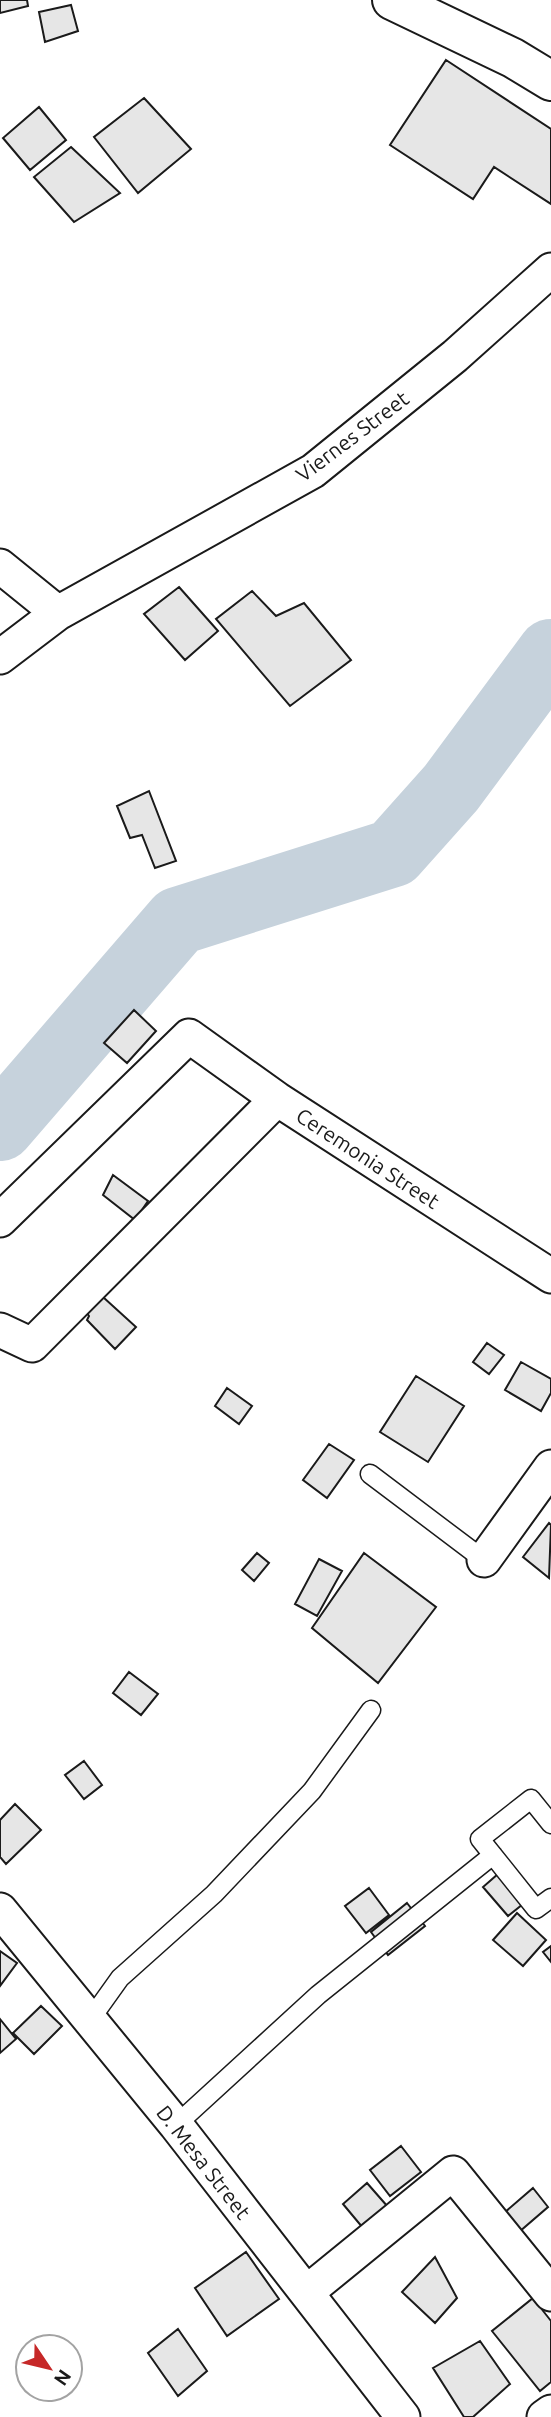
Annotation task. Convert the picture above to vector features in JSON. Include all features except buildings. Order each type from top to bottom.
[{"type":"street","points":[[392,0],[513,58],[551,81]]},
{"type":"street","name":"Viernes Street","points":[[0,657],[58,613],[313,471],[455,356],[551,270]]},
{"type":"street","points":[[0,566],[58,613]]},
{"type":"street","name":"Ceremonia Street","points":[[0,1220],[189,1036],[277,1100],[551,1276]]},
{"type":"street","points":[[0,1330],[32,1345],[277,1100]]},
{"type":"street","points":[[484,1560],[551,1467]]},
{"type":"street","name":"D. Mesa Street","points":[[0,1910],[176,2125],[403,2417]]},
{"type":"street","points":[[307,2292],[453,2173],[551,2294]]},
{"type":"street","points":[[544,2417],[551,2412]]},
{"type":"lane","points":[[370,1474],[484,1560]]},
{"type":"lane","points":[[90,2020],[120,1978],[214,1894],[312,1791],[371,1710]]},
{"type":"lane","points":[[551,1824],[531,1799],[480,1839],[536,1909],[551,1898]]},
{"type":"lane","points":[[176,2125],[317,1995],[493,1855]]},
{"type":"waterway","points":[[0,1127],[178,921],[393,853],[451,788],[551,653]]}]
